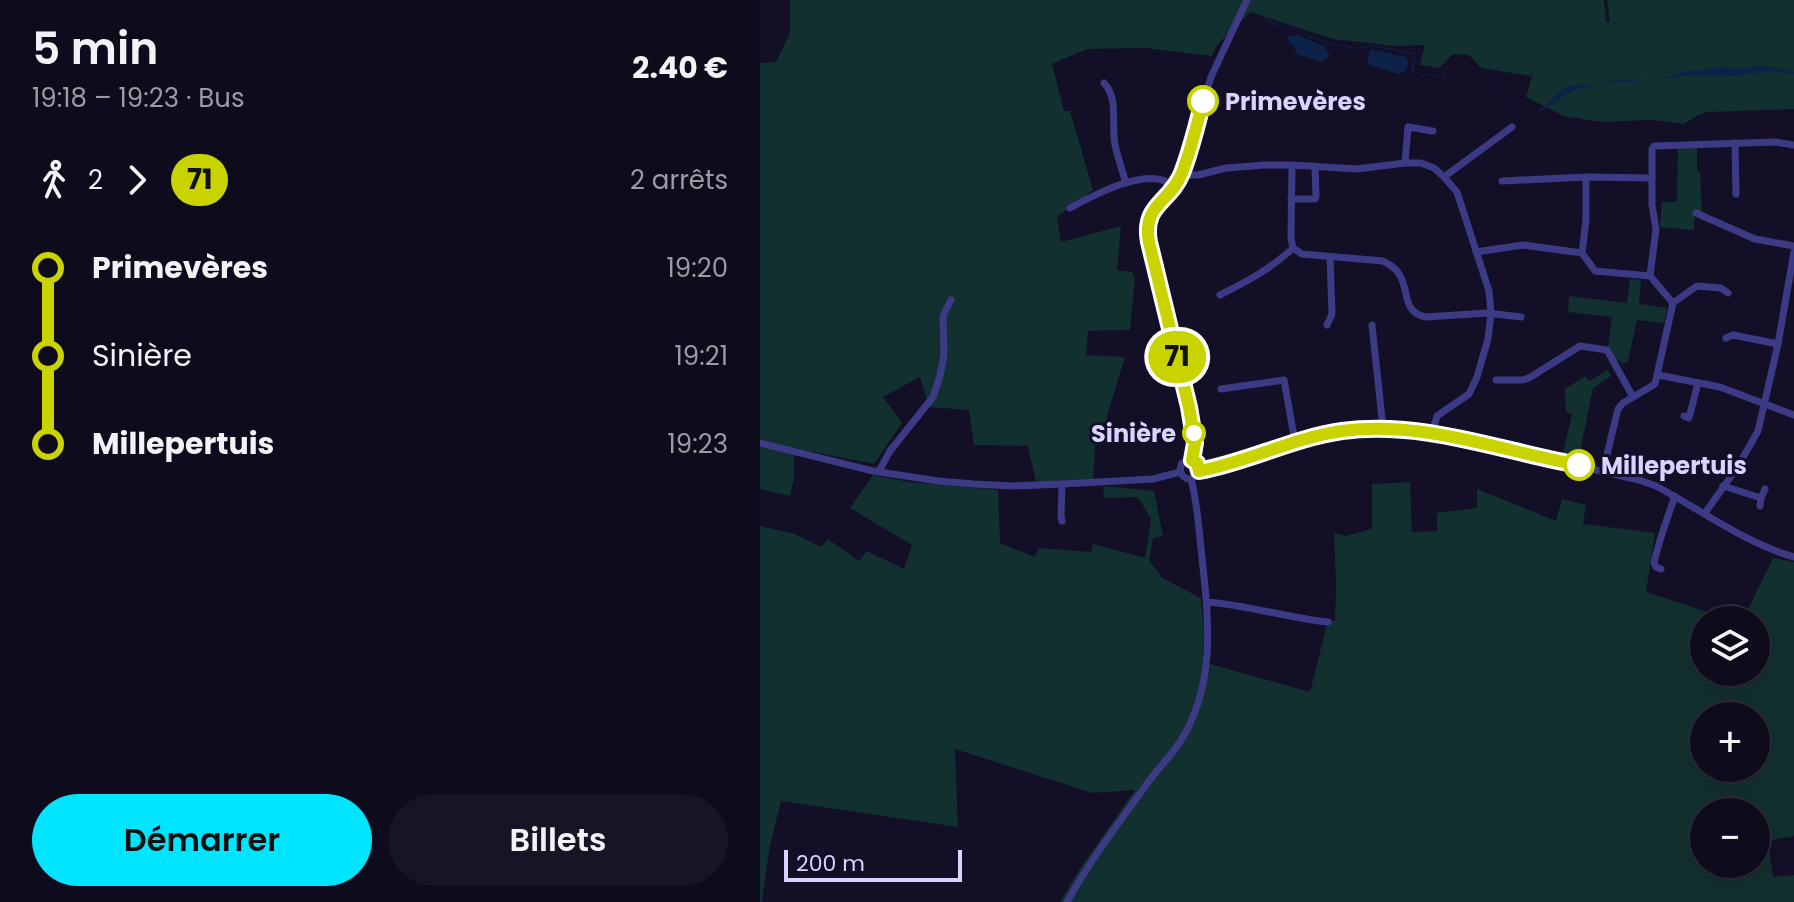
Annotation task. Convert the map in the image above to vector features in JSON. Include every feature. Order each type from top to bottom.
[{"type":"street","points":[[1192,460],[1195,443],[1189,407],[1147,232],[1150,216],[1181,175],[1211,77],[1247,0]]},
{"type":"street","points":[[1104,83],[1114,107],[1115,144],[1126,183]]},
{"type":"street","points":[[1405,163],[1408,127],[1433,131]]},
{"type":"street","points":[[1444,177],[1512,127]]},
{"type":"street","points":[[1650,276],[1656,229],[1652,205],[1654,146],[1775,142],[1794,145]]},
{"type":"street","points":[[1735,143],[1736,194]]},
{"type":"street","points":[[1181,175],[1198,175],[1226,168],[1292,165],[1368,169],[1421,163],[1434,168],[1444,177],[1457,192],[1489,291],[1491,313],[1488,339],[1469,394],[1437,416],[1432,433]]},
{"type":"street","points":[[1292,165],[1291,238],[1293,248],[1302,254],[1383,261],[1401,276],[1410,307],[1418,315],[1491,313],[1521,317]]},
{"type":"street","points":[[1291,199],[1315,199],[1315,166]]},
{"type":"street","points":[[1586,177],[1582,253],[1595,271],[1650,276],[1673,303]]},
{"type":"street","points":[[1502,181],[1652,178]]},
{"type":"street","points":[[1070,208],[1126,183],[1161,180],[1174,187]]},
{"type":"street","points":[[1696,213],[1755,239],[1794,246]]},
{"type":"street","points":[[1476,252],[1523,245],[1582,253]]},
{"type":"street","points":[[1220,295],[1245,282],[1293,248]]},
{"type":"street","points":[[1705,513],[1756,437],[1790,302],[1794,252]]},
{"type":"street","points":[[1327,325],[1332,314],[1330,257]]},
{"type":"street","points":[[1603,471],[1618,409],[1655,384],[1673,303],[1697,286],[1721,288],[1728,293]]},
{"type":"street","points":[[879,471],[890,451],[933,397],[944,355],[943,316],[951,300]]},
{"type":"street","points":[[1372,325],[1383,428]]},
{"type":"street","points":[[1726,338],[1733,335],[1778,344]]},
{"type":"street","points":[[1496,380],[1529,378],[1580,346],[1607,350],[1633,397]]},
{"type":"street","points":[[1658,375],[1720,387],[1794,415]]},
{"type":"street","points":[[1221,389],[1283,376],[1295,442]]},
{"type":"street","points":[[1684,416],[1689,418],[1698,383]]},
{"type":"street","points":[[1199,471],[1340,431],[1383,428],[1432,433],[1639,480],[1675,496],[1761,544],[1794,557]]},
{"type":"street","points":[[760,443],[879,471],[974,484],[1013,486],[1153,479],[1180,472]]},
{"type":"street","points":[[1192,460],[1197,463],[1197,476],[1186,479],[1180,472],[1182,463],[1192,460]]},
{"type":"street","points":[[1067,902],[1113,832],[1179,743],[1196,712],[1208,655],[1207,602],[1191,479]]},
{"type":"street","points":[[1062,484],[1062,521]]},
{"type":"street","points":[[1723,486],[1761,502],[1765,489]]},
{"type":"street","points":[[1661,569],[1654,563],[1675,496]]},
{"type":"street","points":[[1207,602],[1328,622]]},
{"type":"green space","points":[[790,0],[1604,0],[1606,22],[1610,22],[1607,0],[1794,0],[1794,109],[1708,112],[1684,124],[1653,120],[1601,122],[1564,116],[1526,97],[1533,72],[1530,76],[1481,68],[1469,55],[1453,54],[1439,68],[1420,65],[1425,45],[1395,46],[1333,39],[1250,12],[1217,45],[1212,56],[1145,48],[1087,49],[1052,64],[1064,111],[1070,111],[1093,190],[1057,217],[1061,242],[1121,226],[1117,270],[1132,272],[1135,278],[1130,330],[1088,331],[1086,355],[1125,357],[1102,433],[1096,434],[1093,479],[1036,482],[1028,446],[974,445],[969,410],[929,407],[920,377],[883,397],[902,423],[874,464],[794,448],[794,478],[790,496],[760,489],[760,63],[776,62],[790,33]]},
{"type":"green space","points":[[1678,148],[1697,148],[1702,213],[1695,212],[1694,230],[1660,227],[1662,202],[1677,202]]},
{"type":"green space","points":[[1630,279],[1641,280],[1639,304],[1667,308],[1664,323],[1637,320],[1628,361],[1622,364],[1619,360],[1616,362],[1608,348],[1612,317],[1568,312],[1569,296],[1627,303]]},
{"type":"green space","points":[[1608,370],[1611,376],[1593,388],[1578,462],[1562,457],[1572,414],[1566,412],[1565,389],[1585,376],[1589,381]]},
{"type":"green space","points":[[873,475],[909,482],[998,490],[1000,543],[1035,557],[1039,548],[1091,552],[1093,544],[1145,558],[1151,519],[1138,497],[1103,498],[1104,486],[1154,491],[1163,536],[1153,538],[1149,560],[1162,578],[1201,598],[1203,662],[1310,692],[1328,620],[1335,621],[1334,533],[1345,536],[1372,529],[1372,484],[1410,482],[1412,532],[1437,531],[1437,513],[1477,508],[1477,489],[1556,521],[1562,499],[1586,505],[1583,524],[1655,533],[1646,592],[1690,606],[1690,686],[1770,686],[1770,606],[1750,606],[1773,558],[1794,562],[1794,836],[1770,841],[1770,798],[1690,798],[1690,878],[1770,878],[1770,855],[1773,877],[1794,875],[1794,902],[1060,902],[1135,790],[1092,793],[955,749],[958,827],[781,801],[760,902],[760,526],[795,534],[821,547],[828,539],[859,561],[867,551],[904,569],[912,545],[850,508]]},
{"type":"water","points":[[1300,30],[1311,37],[1355,48],[1371,45],[1416,53],[1413,70],[1421,75],[1443,76],[1446,70],[1446,73],[1444,77],[1421,76],[1411,70],[1415,54],[1371,46],[1355,49],[1311,38]]},
{"type":"water","points":[[1297,35],[1324,46],[1330,55],[1322,62],[1296,54],[1288,36]]},
{"type":"water","points":[[1370,49],[1406,57],[1406,69],[1398,74],[1367,64]]},
{"type":"water","points":[[1467,66],[1490,76],[1511,104],[1516,103],[1535,113],[1569,86],[1646,79],[1574,90],[1536,114],[1516,104],[1511,105],[1489,76]]},
{"type":"water","points":[[1766,66],[1794,72],[1771,71],[1732,76],[1646,79],[1724,67],[1739,70]]},
{"type":"bus line","name":"71","points":[[1203,101],[1181,175],[1154,210],[1147,226],[1189,407],[1195,443],[1192,460],[1197,463],[1199,471],[1323,434],[1383,428],[1437,433],[1579,465]]},
{"type":"place","name":"Primevères","points":[[1203,101]]},
{"type":"place","name":"Sinière","points":[[1194,433]]},
{"type":"place","name":"Millepertuis","points":[[1579,465]]}]
